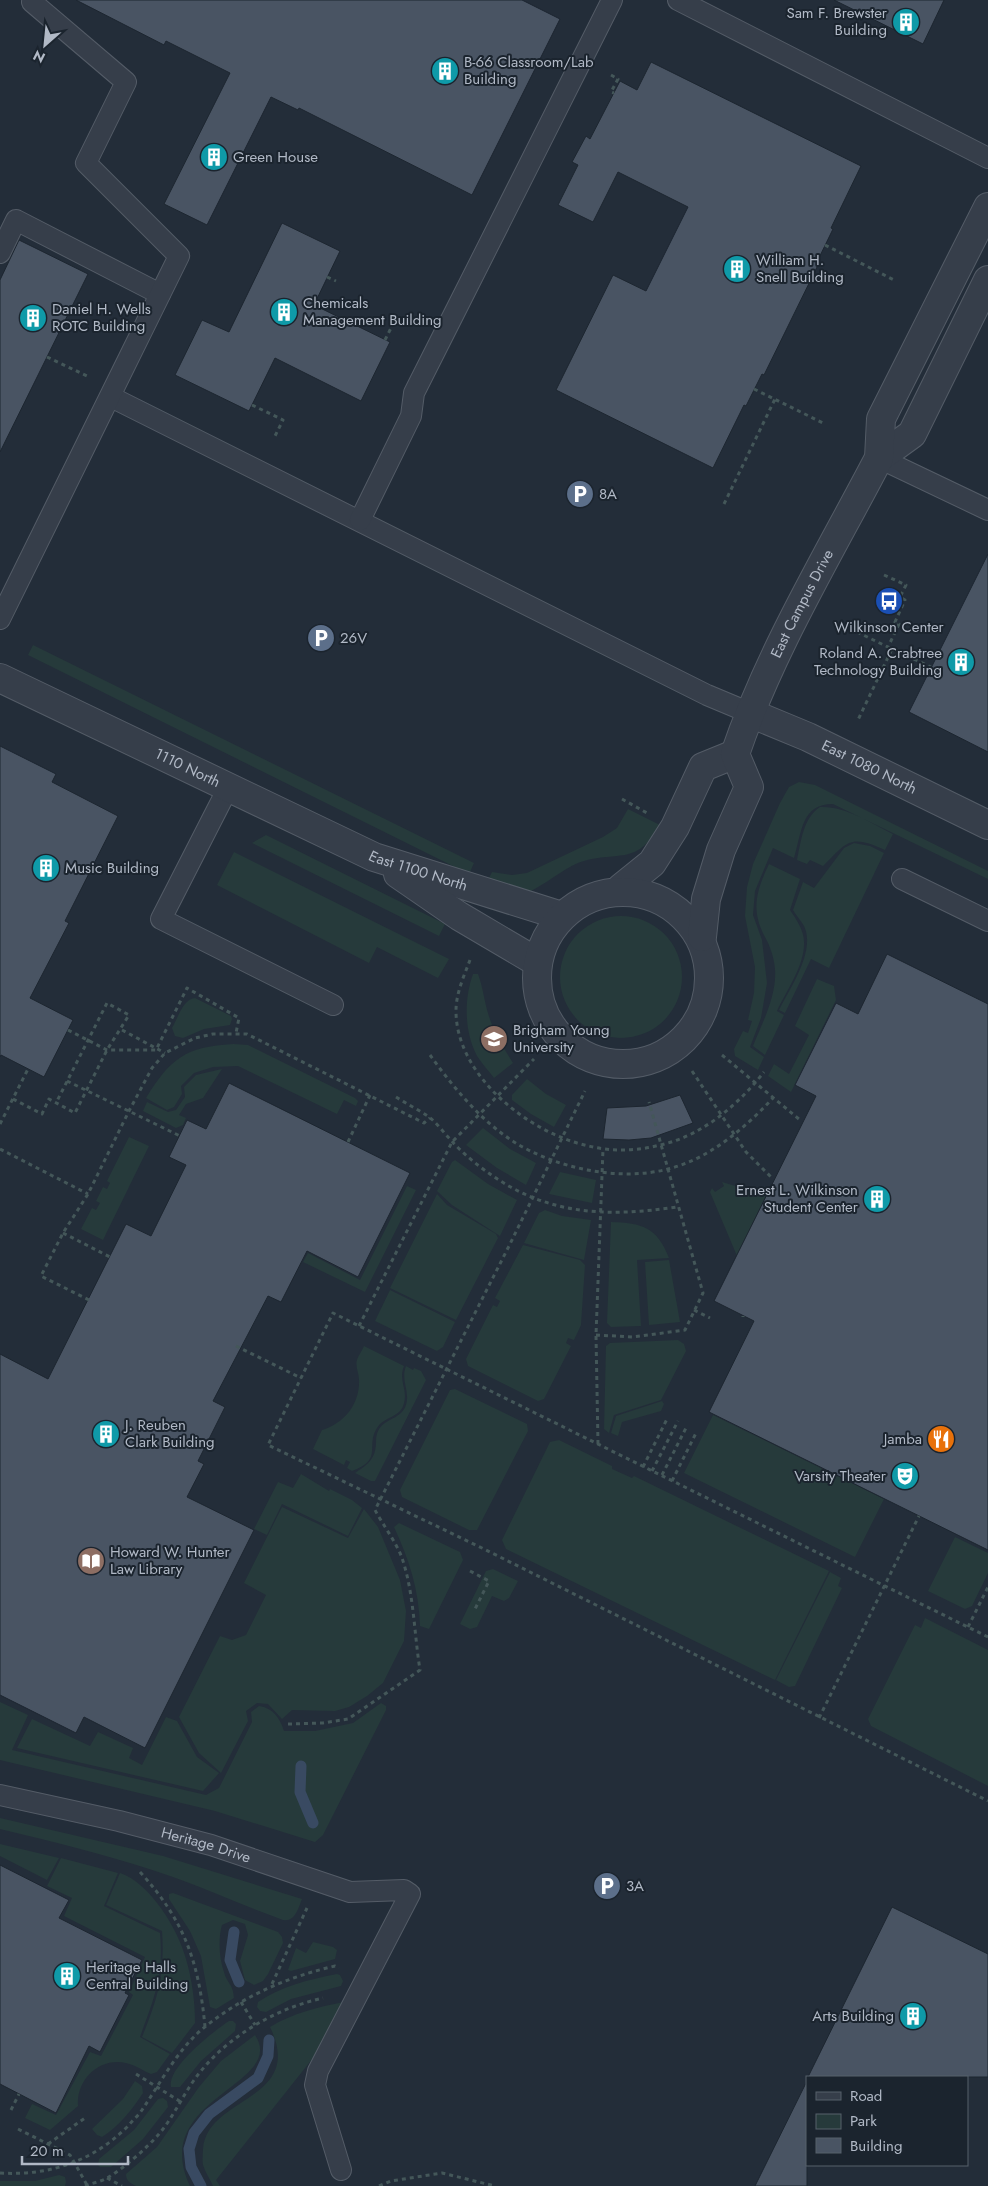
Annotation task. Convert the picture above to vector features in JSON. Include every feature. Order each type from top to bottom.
[{"type":"street","name":"East Campus Drive","points":[[735,754],[766,674],[879,458],[882,419],[988,207]]},
{"type":"street","name":"East Campus Drive","points":[[879,458],[912,434],[988,280]]},
{"type":"street","name":"1110 North","points":[[0,678],[374,858]]},
{"type":"street","name":"East 1080 North","points":[[750,713],[808,737],[988,825]]},
{"type":"street","points":[[735,754],[749,787],[721,850],[706,899],[702,937],[707,955],[710,982],[704,1010],[690,1034],[668,1052],[642,1063],[613,1064],[586,1057],[562,1040],[545,1018],[537,990],[537,962],[546,937],[562,916],[581,901],[621,888],[652,863],[675,827],[703,767],[735,754]]},
{"type":"street","name":"East 1100 North","points":[[374,858],[562,916]]},
{"type":"street","name":"East 1100 North","points":[[374,858],[459,916],[537,962]]},
{"type":"street","points":[[621,888],[654,897],[677,910],[702,937]]},
{"type":"lane","points":[[0,618],[180,256],[86,163],[126,82],[32,2],[33,0]]},
{"type":"lane","points":[[360,520],[411,416],[414,393],[612,0]]},
{"type":"lane","points":[[678,0],[988,158]]},
{"type":"lane","points":[[0,253],[16,220],[160,294]]},
{"type":"lane","points":[[111,396],[602,643],[707,695],[750,713]]},
{"type":"lane","points":[[879,458],[988,510]]},
{"type":"lane","points":[[228,788],[162,919],[333,1005]]},
{"type":"lane","points":[[902,879],[988,921]]},
{"type":"lane","name":"Heritage Drive","points":[[0,1795],[119,1821],[211,1844],[350,1892],[404,1890],[410,1894],[318,2071],[315,2085],[341,2170]]},
{"type":"path","points":[[611,75],[618,79],[611,92],[614,93]]},
{"type":"path","points":[[825,245],[894,280]]},
{"type":"path","points":[[327,277],[336,281]]},
{"type":"path","points":[[385,340],[393,324]]},
{"type":"path","points":[[48,357],[88,377]]},
{"type":"path","points":[[754,390],[823,423]]},
{"type":"path","points":[[724,504],[775,399]]},
{"type":"path","points":[[252,405],[283,420],[275,436]]},
{"type":"path","points":[[857,722],[890,648],[899,624],[895,622],[905,600],[900,597],[906,585],[884,575]]},
{"type":"path","points":[[857,632],[931,667]]},
{"type":"path","points":[[622,799],[655,817]]},
{"type":"path","points":[[470,959],[458,994],[456,1011],[458,1026],[470,1061],[497,1095],[527,1118],[562,1138],[603,1149],[629,1150],[661,1145],[691,1134],[722,1114],[756,1083],[764,1072]]},
{"type":"path","points":[[156,1050],[187,988],[239,1018],[236,1033]]},
{"type":"path","points":[[13,1099],[42,1114],[49,1099],[56,1103],[75,1113],[107,1050],[122,1030],[130,1015],[107,1003],[56,1103]]},
{"type":"path","points":[[68,1030],[107,1050],[156,1050]]},
{"type":"path","points":[[122,1030],[156,1050],[165,1053]]},
{"type":"path","points":[[89,1300],[42,1276],[63,1233],[88,1194],[152,1068],[165,1053],[195,1038],[236,1033],[247,1034],[424,1123],[430,1118]]},
{"type":"path","points":[[430,1055],[452,1085],[480,1113],[514,1141],[551,1160],[602,1173],[634,1173],[667,1169],[697,1157],[735,1135],[773,1098]]},
{"type":"path","points":[[722,1055],[800,1120]]},
{"type":"path","points":[[359,1326],[452,1142],[534,1060]]},
{"type":"path","points":[[0,1124],[28,1069]]},
{"type":"path","points":[[692,1071],[746,1152],[772,1178]]},
{"type":"path","points":[[67,1081],[180,1136]]},
{"type":"path","points":[[288,1724],[323,1723],[348,1719],[420,1670],[410,1593],[401,1557],[375,1510],[585,1091]]},
{"type":"path","points":[[348,1142],[370,1095]]},
{"type":"path","points":[[396,1097],[430,1118],[452,1142],[491,1175],[532,1197],[570,1210],[636,1213],[677,1207]]},
{"type":"path","points":[[596,1335],[633,1337],[685,1330],[703,1293],[677,1207],[649,1102]]},
{"type":"path","points":[[0,1149],[88,1194]]},
{"type":"path","points":[[598,1444],[596,1335],[603,1149]]},
{"type":"path","points":[[63,1233],[110,1257]]},
{"type":"path","points":[[694,1310],[710,1318]]},
{"type":"path","points":[[988,1637],[333,1313],[268,1445],[491,1553],[988,1801]]},
{"type":"path","points":[[236,1346],[301,1378]]},
{"type":"path","points":[[643,1466],[668,1416]]},
{"type":"path","points":[[652,1471],[678,1421]]},
{"type":"path","points":[[662,1475],[687,1426]]},
{"type":"path","points":[[672,1481],[697,1431]]},
{"type":"path","points":[[819,1718],[919,1516]]},
{"type":"path","points":[[470,1571],[489,1581],[474,1611]]},
{"type":"path","points":[[968,1627],[988,1588]]},
{"type":"path","points":[[140,1872],[171,1912],[187,1940],[196,1964],[205,2026]]},
{"type":"path","points":[[272,1985],[310,1900]]},
{"type":"path","points":[[0,2173],[22,2174],[58,2169],[76,2163],[117,2136],[141,2112],[181,2053],[205,2026],[241,2002],[272,1985],[305,1973],[336,1966],[342,1969]]},
{"type":"path","points":[[18,2129],[70,2155],[76,2163],[86,2186],[107,2178],[137,2155],[159,2134],[202,2070],[228,2045],[255,2025],[301,2003],[328,1997]]},
{"type":"path","points":[[241,2002],[255,2025]]},
{"type":"path","points":[[136,2074],[181,2102]]},
{"type":"path","points":[[11,2110],[19,2094]]},
{"type":"path","points":[[48,2144],[86,2118]]},
{"type":"path","points":[[378,2186],[442,2173],[495,2186]]},
{"type":"path","points":[[107,2178],[122,2186]]},
{"type":"green space","points":[[33,645],[474,863],[469,874],[28,655]]},
{"type":"green space","points":[[799,782],[815,785],[988,871],[988,879],[833,804],[822,805],[815,809],[804,821],[794,858],[773,848],[755,891],[753,915],[762,940],[767,983],[761,1018],[750,1047],[764,1057],[758,1070],[735,1056],[734,1049],[743,1031],[748,1033],[752,1021],[748,1020],[754,993],[755,967],[745,916],[747,887],[753,864],[780,803],[789,787]]},
{"type":"green space","points":[[820,807],[830,807],[848,812],[893,834],[885,850],[857,841],[844,846],[823,866],[810,860],[807,864],[797,860],[806,824]]},
{"type":"green space","points":[[628,809],[660,825],[643,847],[634,852],[578,863],[529,892],[524,893],[510,890],[487,882],[492,872],[512,875],[527,873],[603,837],[617,828]]},
{"type":"green space","points":[[266,835],[445,924],[439,936],[252,843]]},
{"type":"green space","points":[[854,843],[870,846],[884,853],[829,968],[811,959],[785,1013],[779,1010],[800,969],[807,947],[807,936],[804,926],[793,910],[803,882],[814,888],[844,848]]},
{"type":"green space","points":[[234,852],[449,959],[438,978],[377,947],[369,963],[217,885]]},
{"type":"green space","points":[[769,864],[800,879],[790,910],[801,929],[804,938],[804,951],[799,968],[777,1011],[784,1015],[765,1055],[753,1046],[768,1009],[775,979],[773,956],[760,927],[757,909],[761,882]]},
{"type":"green space","points":[[621,916],[644,920],[664,934],[678,954],[682,977],[678,1000],[664,1020],[644,1034],[621,1038],[598,1034],[578,1020],[564,1000],[560,977],[564,954],[578,934],[598,920]]},
{"type":"green space","points":[[473,974],[478,974],[493,1026],[513,1063],[494,1078],[477,1056],[470,1036],[467,1004]]},
{"type":"green space","points":[[817,979],[834,986],[836,1000],[791,1092],[768,1076],[774,1064],[789,1074],[809,1035],[795,1026]]},
{"type":"green space","points":[[195,998],[231,1016],[230,1025],[204,1029],[183,1038],[175,1036],[172,1028],[181,1010],[187,1002]]},
{"type":"green space","points":[[233,1044],[248,1045],[355,1098],[358,1101],[356,1106],[344,1100],[337,1114],[238,1066],[213,1067],[194,1073],[181,1086],[182,1094],[174,1107],[167,1110],[146,1098],[163,1073],[181,1057],[203,1048]]},
{"type":"green space","points":[[222,1069],[203,1098],[186,1104],[179,1115],[186,1118],[183,1125],[176,1128],[143,1111],[147,1102],[168,1112],[176,1110],[185,1097],[184,1087],[196,1075]]},
{"type":"green space","points":[[527,1079],[546,1094],[566,1105],[554,1127],[531,1114],[512,1100],[512,1095]]},
{"type":"green space","points":[[483,1128],[510,1149],[536,1163],[526,1185],[497,1168],[466,1145]]},
{"type":"green space","points":[[129,1137],[149,1146],[103,1240],[81,1229],[92,1208],[96,1210],[100,1203],[96,1201],[103,1187],[107,1189],[110,1183],[107,1181]]},
{"type":"green space","points":[[455,1160],[488,1184],[517,1200],[500,1236],[452,1205],[437,1191],[452,1162]]},
{"type":"green space","points":[[560,1172],[596,1180],[592,1203],[549,1194]]},
{"type":"green space","points":[[722,1182],[766,1195],[737,1256],[710,1192],[712,1188],[715,1192],[724,1186]]},
{"type":"green space","points":[[407,1186],[416,1190],[365,1292],[303,1262],[308,1253],[360,1280]]},
{"type":"green space","points":[[437,1194],[447,1205],[496,1234],[498,1238],[456,1320],[390,1288]]},
{"type":"green space","points":[[545,1210],[562,1216],[591,1220],[584,1260],[524,1243],[539,1213]]},
{"type":"green space","points":[[611,1222],[640,1226],[654,1233],[669,1258],[637,1260],[641,1326],[611,1327],[607,1323]]},
{"type":"green space","points":[[523,1245],[580,1260],[585,1265],[581,1325],[574,1340],[568,1338],[566,1343],[571,1346],[544,1399],[538,1401],[468,1366],[466,1359],[493,1305],[497,1307],[500,1301],[495,1298]]},
{"type":"green space","points":[[669,1260],[680,1322],[649,1325],[645,1262]]},
{"type":"green space","points":[[390,1290],[455,1322],[443,1347],[437,1351],[375,1321]]},
{"type":"green space","points":[[678,1340],[684,1344],[686,1351],[661,1400],[614,1415],[609,1433],[604,1429],[606,1346],[610,1343]]},
{"type":"green space","points":[[364,1346],[404,1366],[402,1376],[405,1398],[399,1412],[384,1421],[377,1428],[374,1435],[371,1457],[368,1462],[352,1471],[347,1468],[350,1462],[346,1460],[344,1465],[313,1449],[322,1430],[338,1422],[354,1404],[359,1388],[357,1362]]},
{"type":"green space","points":[[406,1366],[413,1370],[414,1368],[421,1371],[426,1380],[375,1481],[371,1481],[355,1473],[367,1465],[372,1458],[375,1450],[376,1436],[382,1425],[403,1411],[406,1406],[407,1396],[404,1375]]},
{"type":"green space","points":[[455,1389],[527,1424],[528,1431],[477,1530],[469,1530],[402,1497],[400,1490],[450,1390]]},
{"type":"green space","points":[[662,1401],[664,1404],[661,1411],[622,1422],[618,1436],[611,1433],[616,1416]]},
{"type":"green space","points":[[713,1415],[884,1499],[855,1557],[684,1473]]},
{"type":"green space","points":[[559,1440],[612,1466],[612,1469],[632,1478],[634,1476],[829,1571],[775,1680],[506,1549],[502,1540],[550,1442]]},
{"type":"green space","points":[[301,1474],[329,1491],[330,1489],[352,1500],[362,1508],[348,1536],[282,1504],[267,1535],[254,1529],[278,1482],[293,1488]]},
{"type":"green space","points":[[282,1507],[348,1538],[364,1509],[378,1527],[400,1580],[406,1611],[404,1641],[383,1683],[349,1707],[335,1711],[292,1710],[282,1719],[268,1704],[257,1703],[246,1711],[248,1721],[221,1773],[199,1753],[179,1717],[220,1636],[232,1640],[246,1635],[266,1595],[244,1583]]},
{"type":"green space","points":[[399,1523],[460,1552],[463,1560],[429,1629],[420,1626],[418,1600],[412,1575],[394,1527]]},
{"type":"green space","points":[[955,1537],[988,1553],[988,1573],[972,1606],[965,1609],[928,1591]]},
{"type":"green space","points":[[493,1569],[518,1581],[509,1598],[504,1601],[492,1596],[477,1627],[470,1629],[460,1624],[486,1571]]},
{"type":"green space","points":[[830,1572],[841,1578],[838,1586],[842,1588],[795,1686],[789,1687],[776,1680]]},
{"type":"green space","points":[[925,1618],[988,1650],[988,1786],[871,1726],[868,1719],[915,1625],[921,1628]]},
{"type":"green space","points":[[0,1702],[28,1715],[12,1750],[206,1795],[219,1788],[252,1722],[251,1712],[259,1706],[275,1714],[284,1731],[315,1731],[353,1723],[381,1703],[386,1706],[386,1710],[323,1835],[315,1842],[215,1811],[0,1760]]},
{"type":"green space","points":[[166,1717],[177,1721],[197,1757],[219,1773],[203,1791],[17,1748],[32,1719],[90,1746],[98,1732],[133,1748],[129,1758],[142,1765]]},
{"type":"green space","points":[[0,1818],[163,1856],[302,1899],[293,1917],[283,1920],[152,1870],[0,1829]]},
{"type":"green space","points":[[0,1844],[59,1858],[47,1880],[0,1856]]},
{"type":"green space","points":[[61,1858],[118,1873],[104,1906],[160,1933],[161,1962],[157,1986],[140,2037],[170,2054],[157,2072],[151,2074],[126,2063],[116,2062],[98,2067],[85,2079],[78,2096],[78,2106],[50,2130],[25,2118],[32,2104],[56,2115],[90,2052],[101,2056],[133,1995],[129,1992],[145,1957],[64,1916],[72,1898],[47,1886]]},
{"type":"green space","points":[[120,1873],[142,1886],[152,1897],[170,1921],[186,1959],[193,1991],[195,2023],[172,2053],[142,2037],[159,1986],[163,1946],[162,1931],[106,1905]]},
{"type":"green space","points":[[173,1893],[278,1932],[282,1937],[283,1943],[263,1981],[254,1985],[245,1980],[240,1961],[248,1935],[245,1924],[233,1920],[222,1925],[220,1942],[221,1961],[234,1998],[216,2009],[210,2007],[201,1956],[190,1931],[169,1899],[169,1894]]},
{"type":"green space","points":[[313,1942],[333,1947],[337,1950],[335,1959],[291,1971],[288,1970],[296,1948],[306,1953]]},
{"type":"green space","points":[[337,1974],[340,1975],[343,1981],[341,1986],[291,1999],[266,2012],[260,2011],[257,2007],[258,2002],[286,1988]]},
{"type":"green space","points":[[344,2002],[348,2014],[216,2180],[220,2186],[213,2186],[203,2163],[203,2149],[209,2132],[220,2118],[266,2084],[275,2070],[278,2051],[270,2027],[306,2011]]},
{"type":"green space","points":[[229,2021],[233,2021],[236,2024],[235,2031],[201,2061],[180,2087],[171,2087],[176,2070],[184,2060],[203,2041]]},
{"type":"green space","points":[[255,2035],[260,2052],[253,2067],[201,2113],[187,2132],[182,2156],[190,2186],[136,2186],[129,2182],[126,2174],[157,2147],[199,2087],[221,2061]]},
{"type":"green space","points":[[135,2081],[142,2086],[143,2093],[139,2099],[114,2128],[102,2137],[97,2135],[92,2129],[123,2099]]},
{"type":"green space","points":[[163,2098],[167,2101],[168,2107],[143,2139],[111,2167],[100,2167],[98,2165],[99,2159],[134,2130],[158,2099]]},
{"type":"green space","points":[[59,2175],[65,2177],[65,2186],[0,2186],[0,2181],[35,2181]]},
{"type":"building","points":[[76,0],[522,0],[560,19],[472,195],[299,108],[298,110],[271,97],[207,225],[164,204],[230,73],[166,41],[164,45]]},
{"type":"building","name":"Sam F. Brewster Building","points":[[834,0],[944,0],[923,44]]},
{"type":"building","name":"William H. Snell Building","points":[[651,62],[861,166],[831,228],[833,229],[817,262],[819,263],[764,375],[762,374],[746,406],[744,405],[713,468],[556,390],[613,275],[646,291],[688,207],[618,172],[593,222],[558,205],[578,165],[572,162],[586,136],[590,139],[620,81],[637,90]]},
{"type":"building","name":"Chemicals Management Building","points":[[282,223],[340,251],[314,305],[390,342],[361,401],[275,358],[249,411],[175,375],[202,320],[229,332]]},
{"type":"building","name":"Daniel H. Wells ROTC Building","points":[[19,240],[88,274],[0,452],[0,280]]},
{"type":"building","name":"Roland A. Crabtree Technology Building","points":[[988,554],[988,752],[909,712]]},
{"type":"building","name":"Music Building","points":[[0,746],[56,774],[52,782],[118,816],[65,921],[69,923],[30,998],[73,1020],[44,1077],[1,1055],[0,1057]]},
{"type":"building","name":"Ernest L. Wilkinson Student Center","points":[[887,954],[988,1004],[988,1550],[709,1412],[754,1321],[714,1301],[816,1096],[795,1085],[836,1003],[858,1014]]},
{"type":"building","name":"J. Reuben Clark Building","points":[[229,1083],[410,1173],[358,1277],[307,1251],[281,1302],[268,1296],[213,1401],[225,1407],[198,1461],[204,1464],[187,1497],[254,1530],[145,1748],[84,1717],[76,1733],[0,1695],[0,1354],[48,1379],[126,1224],[151,1236],[186,1165],[169,1157],[187,1120],[206,1129]]},
{"type":"building","points":[[680,1095],[693,1123],[651,1138],[629,1140],[603,1139],[607,1108],[646,1106]]},
{"type":"building","name":"Heritage Halls Central Building","points":[[0,1865],[69,1900],[59,1918],[142,1960],[125,1993],[129,1995],[100,2052],[89,2046],[56,2113],[0,2084]]},
{"type":"building","name":"Arts Building","points":[[892,1907],[988,1954],[988,2077],[808,2076]]},
{"type":"building","points":[[806,2083],[807,2186],[755,2186]]},
{"type":"waterway","points":[[301,1766],[300,1792],[313,1823]]},
{"type":"waterway","points":[[234,1932],[230,1960],[239,1982]]},
{"type":"waterway","points":[[201,2186],[191,2167],[189,2149],[194,2133],[209,2114],[258,2078],[268,2056],[269,2040]]},
{"type":"place","name":"Sam F. Brewster Building","points":[[906,22]]},
{"type":"place","name":"B-66 Classroom/Lab Building","points":[[445,71]]},
{"type":"place","name":"Green House","points":[[214,157]]},
{"type":"place","name":"William H. Snell Building","points":[[737,269]]},
{"type":"place","name":"Chemicals Management Building","points":[[284,312]]},
{"type":"place","name":"Daniel H. Wells ROTC Building","points":[[33,318]]},
{"type":"place","name":"8A","points":[[580,494]]},
{"type":"place","name":"Wilkinson Center","points":[[889,601]]},
{"type":"place","name":"26V","points":[[321,638]]},
{"type":"place","name":"Roland A. Crabtree Technology Building","points":[[961,662]]},
{"type":"place","name":"Music Building","points":[[46,868]]},
{"type":"place","name":"Brigham Young University","points":[[494,1039]]},
{"type":"place","name":"Ernest L. Wilkinson Student Center","points":[[877,1199]]},
{"type":"place","name":"J. Reuben Clark Building","points":[[106,1434]]},
{"type":"place","name":"Jamba","points":[[941,1439]]},
{"type":"place","name":"Varsity Theater","points":[[905,1476]]},
{"type":"place","name":"Howard W. Hunter Law Library","points":[[91,1561]]},
{"type":"place","name":"3A","points":[[607,1886]]},
{"type":"place","name":"Heritage Halls Central Building","points":[[67,1976]]},
{"type":"place","name":"Arts Building","points":[[913,2016]]}]
